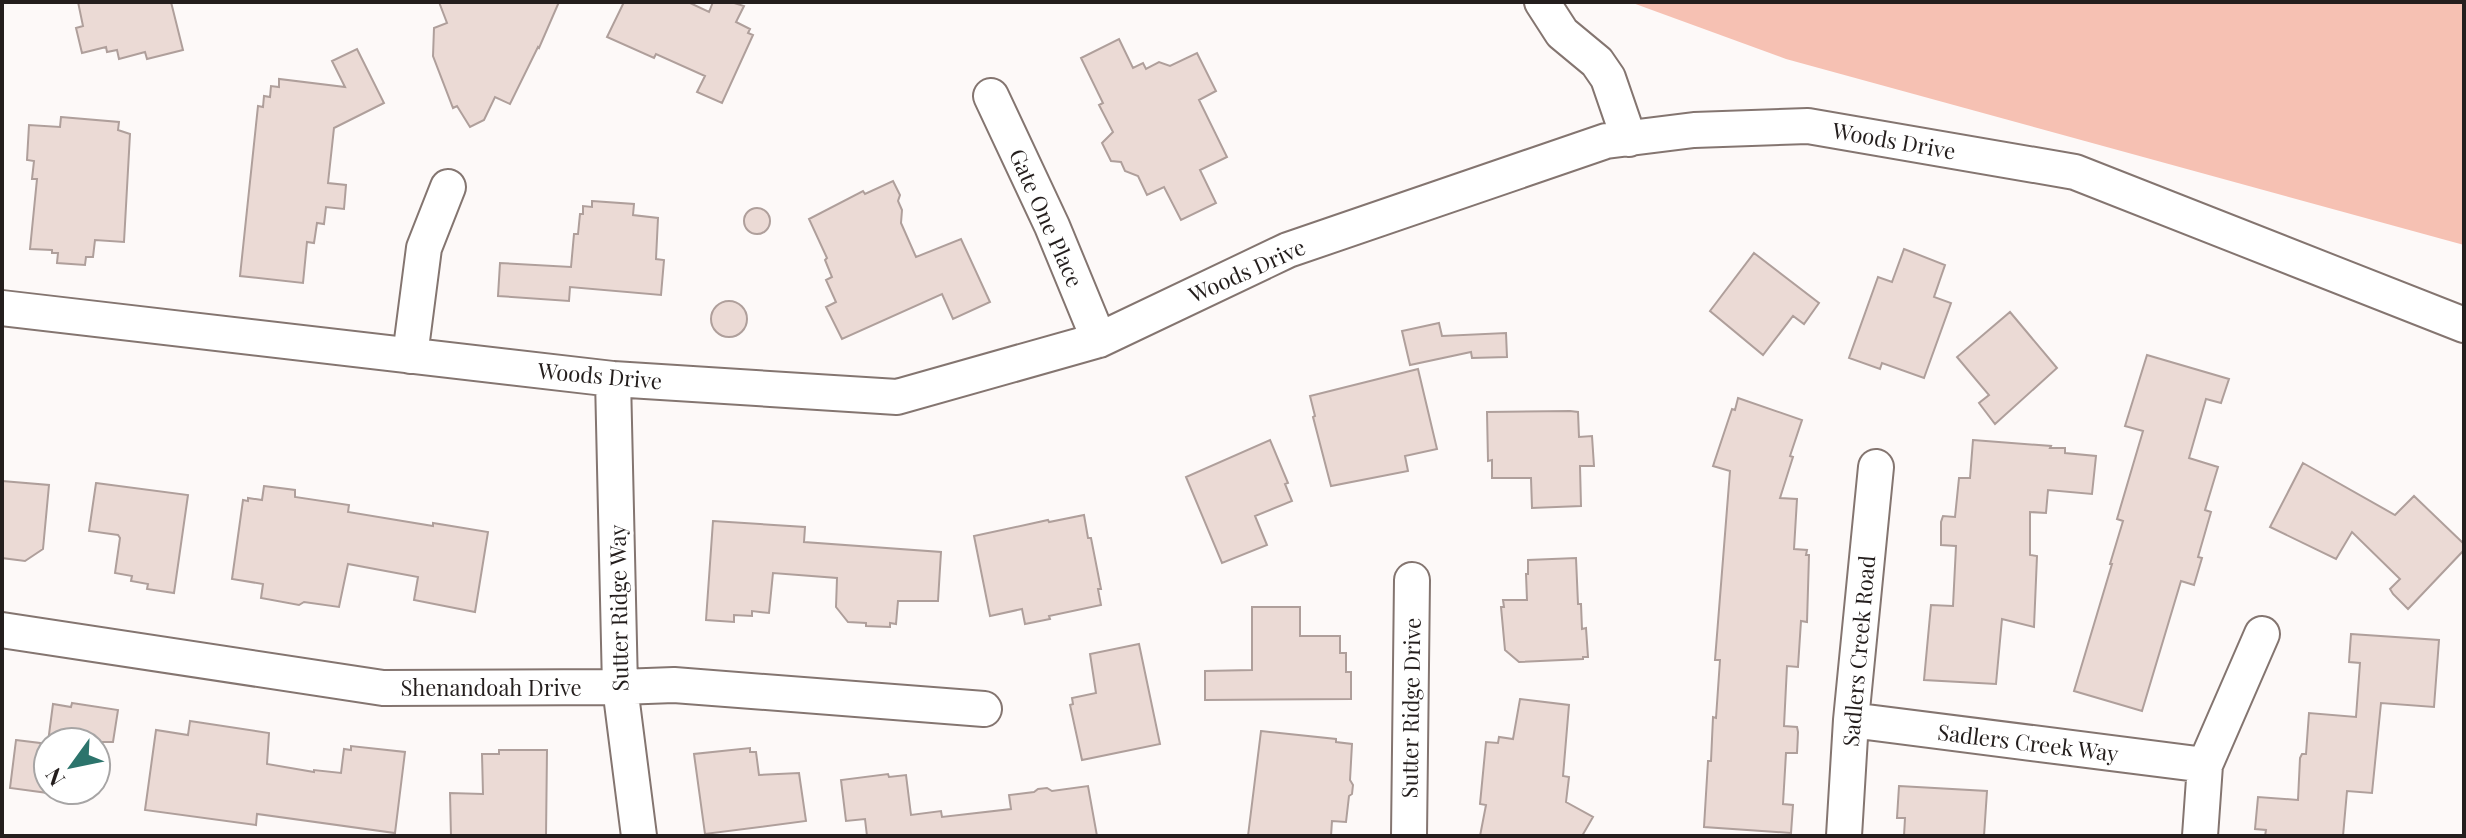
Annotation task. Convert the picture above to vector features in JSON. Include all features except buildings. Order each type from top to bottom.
[{"type":"street","points":[[1542,2],[1562,33],[1597,62],[1608,78],[1629,139]]},
{"type":"street","name":"Gate One Place","points":[[991,96],[1052,226],[1099,340]]},
{"type":"street","name":"Woods Drive","points":[[2,308],[613,379],[897,397],[1099,340],[1288,250],[1606,141],[1694,130],[1808,126],[2075,172],[2464,325]]},
{"type":"street","points":[[410,356],[424,248],[448,187]]},
{"type":"street","name":"Sutter Ridge Way","points":[[613,379],[620,687],[639,836]]},
{"type":"street","name":"Sadlers Creek Road","points":[[1844,836],[1851,720],[1876,467]]},
{"type":"street","name":"Sutter Ridge Drive","points":[[1409,836],[1412,580]]},
{"type":"street","name":"Shenandoah Drive","points":[[2,630],[383,688],[674,685],[984,709]]},
{"type":"street","points":[[2200,836],[2205,765],[2262,634]]},
{"type":"street","name":"Sadlers Creek Way","points":[[1851,720],[2205,765]]},
{"type":"shaded area","points":[[1630,2],[2464,2],[2464,245],[1786,59]]}]
